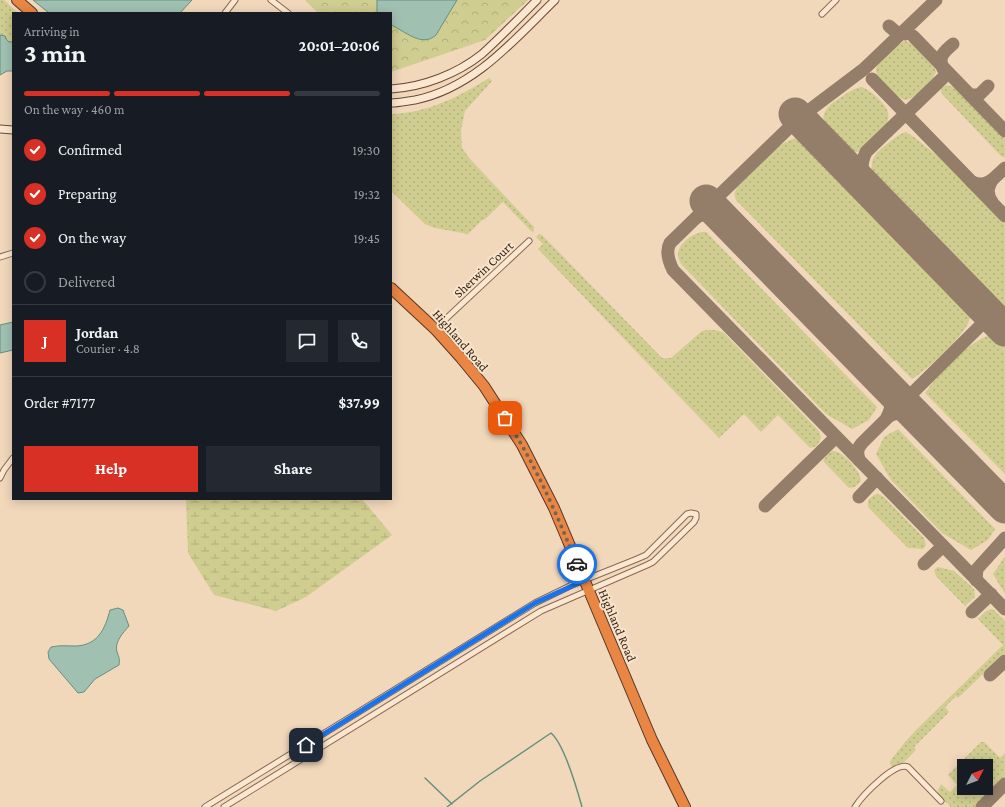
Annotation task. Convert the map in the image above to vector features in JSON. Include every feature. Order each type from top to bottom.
[{"type":"highway","points":[[17,0],[31,12]]},
{"type":"highway","name":"Highland Road","points":[[392,289],[435,329],[461,358],[484,386],[522,445],[554,508],[652,740],[685,807]]},
{"type":"main road","points":[[392,89],[406,88],[425,83],[463,67],[481,54],[538,0]]},
{"type":"main road","points":[[392,103],[423,98],[445,90],[465,80],[484,67],[501,52],[555,0]]},
{"type":"main road","points":[[0,129],[12,130]]},
{"type":"street","points":[[226,12],[235,0]]},
{"type":"street","points":[[271,0],[287,12]]},
{"type":"street","points":[[822,14],[836,0]]},
{"type":"street","name":"Sherwin Court","points":[[435,329],[529,241]]},
{"type":"street","points":[[0,257],[12,253]]},
{"type":"street","points":[[0,478],[12,459]]},
{"type":"street","points":[[205,807],[530,606],[585,580],[646,554],[687,514],[696,514],[694,522],[653,562],[537,613],[224,807]]},
{"type":"street","points":[[855,807],[868,792],[900,766],[908,767],[941,801]]},
{"type":"green space","points":[[0,0],[4,0],[17,12],[12,12],[12,45],[0,57]]},
{"type":"green space","points":[[305,0],[528,0],[485,40],[392,72],[392,12],[317,12]]},
{"type":"green space","points":[[906,41],[923,54],[936,71],[932,80],[924,89],[914,97],[905,100],[901,99],[887,88],[879,78],[876,70],[877,66],[888,53],[902,42]]},
{"type":"green space","points":[[489,78],[492,81],[465,111],[461,130],[462,148],[470,159],[534,227],[533,233],[503,202],[468,234],[435,228],[425,224],[392,192],[392,114],[417,111],[442,103],[466,92]]},
{"type":"green space","points":[[947,85],[956,88],[1005,139],[1005,157],[1002,157],[943,95],[941,88]]},
{"type":"green space","points":[[862,87],[881,101],[888,112],[888,121],[887,125],[858,152],[850,152],[830,134],[824,122],[824,116],[830,105],[853,90]]},
{"type":"green space","points":[[906,132],[941,159],[1005,224],[1005,312],[874,178],[872,172],[873,158],[882,148]]},
{"type":"green space","points":[[797,138],[805,141],[968,306],[970,318],[961,333],[945,352],[912,379],[736,200],[736,189],[757,166],[781,145],[789,140]]},
{"type":"green space","points":[[706,232],[877,407],[869,420],[852,429],[826,414],[682,265],[678,254],[682,244],[691,236]]},
{"type":"green space","points":[[539,234],[542,235],[662,358],[671,358],[702,331],[713,330],[724,333],[819,431],[821,438],[817,446],[810,448],[778,415],[761,432],[744,414],[719,438],[538,249],[543,244],[536,237]]},
{"type":"green space","points":[[993,335],[1005,346],[1005,474],[925,393],[937,377],[956,358],[975,342]]},
{"type":"green space","points":[[898,429],[995,529],[988,540],[971,550],[942,533],[891,480],[876,454],[884,437]]},
{"type":"green space","points":[[832,451],[846,457],[858,472],[861,481],[855,487],[849,488],[823,461]]},
{"type":"green space","points":[[878,494],[884,497],[924,538],[926,545],[923,549],[908,548],[868,507],[868,500],[874,495]]},
{"type":"green space","points":[[186,500],[363,500],[392,535],[306,597],[276,611],[214,595],[188,553]]},
{"type":"green space","points":[[1005,556],[1005,594],[993,574]]},
{"type":"green space","points":[[938,567],[954,571],[974,589],[975,597],[965,606],[936,576],[934,570]]},
{"type":"green space","points":[[991,609],[1005,621],[1005,653],[958,698],[956,696],[945,707],[949,712],[914,747],[916,750],[904,762],[893,767],[890,764],[891,760],[905,742],[1003,645],[978,619],[986,611]]},
{"type":"green space","points":[[981,742],[984,742],[1000,758],[1005,753],[1005,777],[993,789],[993,759],[964,759]]},
{"type":"green space","points":[[957,766],[957,785],[948,775]]},
{"type":"green space","points":[[941,784],[950,792],[957,785],[957,795],[986,795],[974,807],[951,807],[939,795],[938,790]]},
{"type":"shaded area","points":[[33,0],[192,0],[181,12],[48,12]]},
{"type":"shaded area","points":[[377,0],[457,0],[436,35],[431,39],[425,40],[414,37],[392,26],[392,12],[377,12]]},
{"type":"shaded area","points":[[0,35],[5,36],[9,42],[12,42],[12,71],[7,71],[0,75]]},
{"type":"shaded area","points":[[12,322],[12,350],[0,353],[0,325]]},
{"type":"shaded area","points":[[118,608],[123,610],[129,626],[118,641],[116,648],[119,665],[95,679],[84,692],[78,693],[49,659],[48,652],[51,647],[76,646],[90,643],[103,629],[110,610]]},
{"type":"waterway","points":[[447,807],[480,781],[551,733],[561,747],[582,807]]},
{"type":"waterway","points":[[425,778],[452,804]]},
{"type":"taxiway","points":[[936,0],[864,69],[799,118],[670,243],[668,253],[673,270],[1005,609]]},
{"type":"taxiway","points":[[889,26],[896,32],[905,34]]},
{"type":"taxiway","points":[[913,36],[1005,131]]},
{"type":"taxiway","points":[[943,69],[941,61],[942,55],[953,44]]},
{"type":"taxiway","points":[[867,188],[862,170],[866,152],[948,73]]},
{"type":"taxiway","points":[[872,79],[1005,216]]},
{"type":"taxiway","points":[[970,95],[979,95],[988,86]]},
{"type":"taxiway","points":[[992,180],[1005,168]]},
{"type":"taxiway","points":[[972,182],[982,184],[992,180],[988,191],[992,202]]},
{"type":"taxiway","points":[[697,217],[704,214],[722,217]]},
{"type":"taxiway","points":[[982,324],[985,317],[984,307]]},
{"type":"taxiway","points":[[859,460],[858,451],[862,443],[982,324],[989,321],[999,324]]},
{"type":"taxiway","points":[[887,386],[891,402],[887,417]]},
{"type":"taxiway","points":[[889,416],[904,413],[918,418]]},
{"type":"taxiway","points":[[765,506],[836,437]]},
{"type":"taxiway","points":[[859,497],[877,478]]},
{"type":"taxiway","points":[[976,580],[977,569],[1005,538]]},
{"type":"taxiway","points":[[924,564],[943,546]]},
{"type":"taxiway","points":[[972,612],[991,594]]},
{"type":"taxiway","points":[[990,675],[1005,661]]},
{"type":"taxiway","points":[[982,807],[1005,784]]},
{"type":"runway","points":[[795,114],[1005,330]]},
{"type":"runway","points":[[706,201],[1005,507]]},
{"type":"way so far","points":[[505,418],[522,445],[541,481],[577,564]]},
{"type":"route","points":[[306,745],[535,603],[585,580],[577,564]]}]
